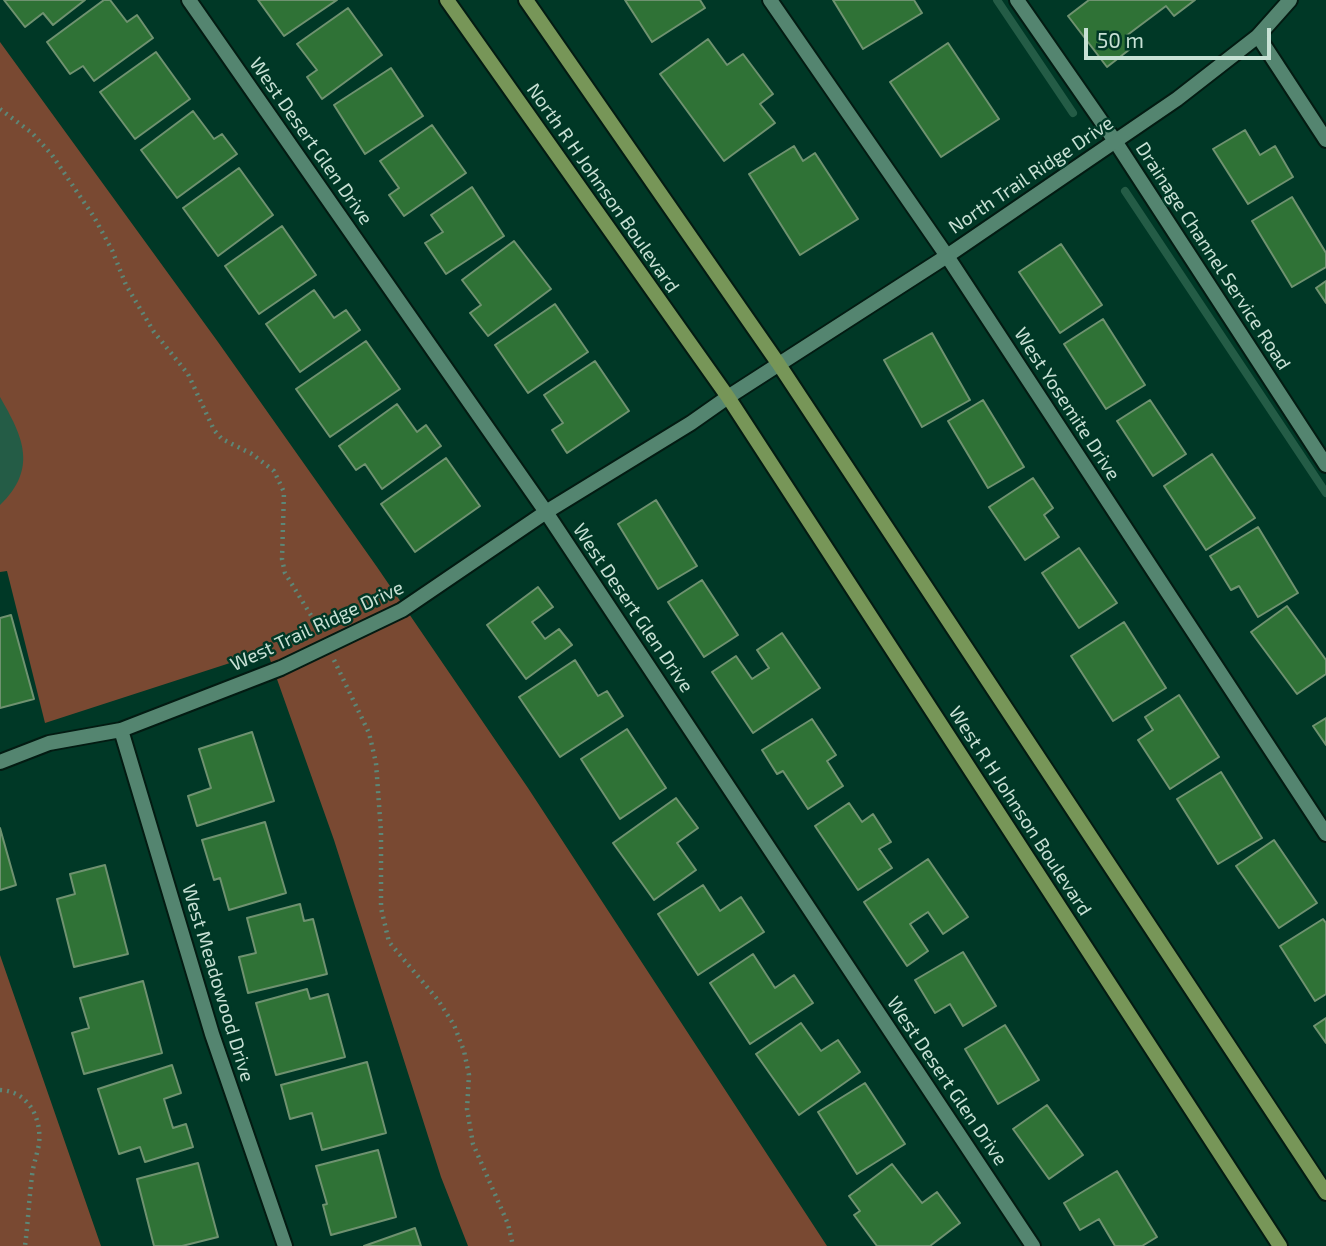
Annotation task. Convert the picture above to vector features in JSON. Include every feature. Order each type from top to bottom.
[{"type":"main road","name":"North R H Johnson Boulevard","points":[[447,0],[729,397]]},
{"type":"main road","points":[[526,0],[778,363],[1326,1193]]},
{"type":"main road","name":"West R H Johnson Boulevard","points":[[729,397],[1280,1246]]},
{"type":"street","name":"West Desert Glen Drive","points":[[189,0],[545,512],[1033,1246]]},
{"type":"street","name":"West Yosemite Drive","points":[[770,0],[947,256],[1326,834]]},
{"type":"street","name":"Drainage Channel Service Road","points":[[1017,0],[1326,465]]},
{"type":"street","name":"North Trail Ridge Drive","points":[[729,397],[947,256],[1177,99],[1258,36],[1290,0]]},
{"type":"street","points":[[1258,36],[1326,140]]},
{"type":"street","name":"West Trail Ridge Drive","points":[[0,762],[49,743],[121,730],[281,668],[402,610],[545,512],[729,397]]},
{"type":"street","name":"West Meadowood Drive","points":[[121,730],[212,1034],[285,1246]]},
{"type":"path","points":[[0,1090],[10,1090],[27,1099],[38,1125],[39,1143],[32,1172],[25,1246]]},
{"type":"shaded area","points":[[0,42],[377,567],[528,788],[827,1246],[468,1246],[441,1177],[334,840],[267,651],[45,723],[7,571],[0,572]]},
{"type":"shaded area","points":[[0,397],[20,439],[23,465],[12,491],[0,505]]},
{"type":"shaded area","points":[[0,955],[101,1246],[0,1246]]},
{"type":"building","points":[[4,0],[85,0],[53,25],[43,13],[25,27]]},
{"type":"building","points":[[104,0],[110,0],[127,22],[137,15],[153,38],[94,81],[83,66],[70,74],[47,42]]},
{"type":"building","points":[[258,0],[337,0],[284,36]]},
{"type":"building","points":[[625,0],[700,0],[705,8],[652,42]]},
{"type":"building","points":[[833,0],[914,0],[922,13],[863,49]]},
{"type":"building","points":[[1089,0],[1195,0],[1174,16],[1166,6],[1126,36],[1134,46],[1107,67],[1068,16]]},
{"type":"building","points":[[348,8],[382,55],[322,99],[307,77],[317,70],[297,44]]},
{"type":"building","points":[[708,39],[727,65],[743,54],[773,94],[760,104],[775,123],[724,161],[660,74]]},
{"type":"building","points":[[948,43],[999,119],[941,157],[890,82]]},
{"type":"building","points":[[156,52],[190,99],[135,139],[100,92]]},
{"type":"building","points":[[391,68],[423,116],[365,154],[334,105]]},
{"type":"building","points":[[193,111],[214,139],[222,134],[237,154],[177,198],[141,150]]},
{"type":"building","points":[[432,125],[466,173],[404,216],[389,195],[399,188],[380,161]]},
{"type":"building","points":[[1245,130],[1260,155],[1275,146],[1293,177],[1248,204],[1213,149]]},
{"type":"building","points":[[794,146],[803,161],[815,153],[858,219],[800,255],[749,174]]},
{"type":"building","points":[[239,168],[273,215],[218,256],[183,208]]},
{"type":"building","points":[[472,187],[504,236],[446,274],[425,243],[443,232],[431,215]]},
{"type":"building","points":[[1292,197],[1326,253],[1326,267],[1292,287],[1252,221]]},
{"type":"building","points":[[282,226],[316,275],[259,314],[225,266]]},
{"type":"building","points":[[514,241],[551,289],[488,336],[470,313],[481,305],[462,280]]},
{"type":"building","points":[[1061,244],[1102,305],[1060,333],[1019,272]]},
{"type":"building","points":[[1326,281],[1326,303],[1316,288]]},
{"type":"building","points":[[314,290],[334,318],[346,310],[360,330],[300,372],[266,324]]},
{"type":"building","points":[[555,304],[588,352],[528,393],[495,345]]},
{"type":"building","points":[[1103,319],[1145,385],[1106,409],[1064,344]]},
{"type":"building","points":[[932,333],[970,400],[922,427],[884,360]]},
{"type":"building","points":[[366,341],[400,389],[330,437],[296,389]]},
{"type":"building","points":[[595,361],[629,411],[567,453],[552,430],[563,423],[544,395]]},
{"type":"building","points":[[983,400],[1024,467],[988,488],[948,421]]},
{"type":"building","points":[[1150,400],[1186,454],[1153,476],[1117,421]]},
{"type":"building","points":[[397,404],[417,432],[426,425],[441,446],[382,489],[365,464],[356,470],[339,446]]},
{"type":"building","points":[[1212,454],[1255,518],[1206,550],[1164,486]]},
{"type":"building","points":[[446,458],[480,506],[415,552],[381,504]]},
{"type":"building","points":[[1033,478],[1053,508],[1044,515],[1059,537],[1025,560],[989,507]]},
{"type":"building","points":[[656,500],[697,566],[658,589],[618,524]]},
{"type":"building","points":[[1258,527],[1298,593],[1258,617],[1239,586],[1231,590],[1210,556]]},
{"type":"building","points":[[1079,548],[1117,603],[1079,628],[1042,573]]},
{"type":"building","points":[[702,580],[738,635],[704,657],[668,602]]},
{"type":"building","points":[[538,587],[553,607],[532,622],[545,639],[559,629],[572,645],[526,679],[487,625]]},
{"type":"building","points":[[1287,606],[1326,660],[1326,674],[1297,694],[1251,632]]},
{"type":"building","points":[[11,615],[34,699],[0,708],[0,618]]},
{"type":"building","points":[[1124,622],[1166,688],[1113,721],[1071,656]]},
{"type":"building","points":[[782,633],[820,688],[753,733],[712,672],[736,656],[752,679],[769,668],[757,650]]},
{"type":"building","points":[[575,660],[598,696],[607,691],[623,716],[560,757],[519,697]]},
{"type":"building","points":[[1179,695],[1219,757],[1170,789],[1138,740],[1153,730],[1145,717]]},
{"type":"building","points":[[1326,718],[1326,745],[1313,726]]},
{"type":"building","points":[[812,719],[836,755],[827,761],[843,786],[808,809],[783,771],[777,774],[762,750]]},
{"type":"building","points":[[627,729],[666,788],[620,819],[581,759]]},
{"type":"building","points":[[252,732],[274,801],[197,826],[188,796],[211,788],[199,749]]},
{"type":"building","points":[[1221,772],[1262,838],[1218,864],[1177,799]]},
{"type":"building","points":[[676,798],[698,828],[677,843],[696,870],[654,900],[613,843]]},
{"type":"building","points":[[849,803],[862,822],[873,814],[891,842],[879,849],[892,868],[858,890],[815,826]]},
{"type":"building","points":[[265,822],[286,893],[229,910],[220,878],[214,880],[202,840]]},
{"type":"building","points":[[0,828],[16,885],[0,890]]},
{"type":"building","points":[[1274,840],[1317,903],[1279,928],[1236,866]]},
{"type":"building","points":[[928,859],[968,917],[943,934],[928,912],[910,924],[928,951],[907,966],[864,902]]},
{"type":"building","points":[[105,865],[128,954],[74,967],[57,899],[75,894],[70,874]]},
{"type":"building","points":[[703,885],[720,911],[741,897],[764,932],[698,975],[658,914]]},
{"type":"building","points":[[300,904],[304,921],[313,919],[327,974],[248,993],[239,957],[256,953],[247,918]]},
{"type":"building","points":[[1323,919],[1326,923],[1326,994],[1315,1001],[1280,946]]},
{"type":"building","points":[[963,952],[996,1006],[963,1026],[950,1004],[935,1013],[915,980]]},
{"type":"building","points":[[753,954],[775,988],[794,975],[813,1003],[750,1044],[710,983]]},
{"type":"building","points":[[143,981],[162,1053],[84,1074],[72,1033],[89,1028],[80,998]]},
{"type":"building","points":[[307,989],[310,999],[328,994],[345,1057],[276,1075],[256,1003]]},
{"type":"building","points":[[1326,1018],[1326,1043],[1314,1026]]},
{"type":"building","points":[[801,1023],[821,1051],[838,1040],[860,1072],[799,1115],[756,1054]]},
{"type":"building","points":[[1005,1025],[1039,1080],[998,1104],[965,1049]]},
{"type":"building","points":[[367,1062],[386,1133],[322,1150],[312,1113],[290,1119],[281,1085]]},
{"type":"building","points":[[172,1065],[181,1093],[164,1099],[173,1128],[186,1124],[193,1147],[145,1162],[140,1147],[119,1154],[98,1089]]},
{"type":"building","points":[[865,1083],[905,1144],[857,1174],[818,1112]]},
{"type":"building","points":[[1047,1105],[1083,1155],[1049,1179],[1013,1129]]},
{"type":"building","points":[[378,1150],[396,1217],[331,1235],[323,1205],[327,1204],[316,1166]]},
{"type":"building","points":[[198,1163],[218,1237],[182,1246],[154,1246],[137,1179]]},
{"type":"building","points":[[892,1164],[922,1203],[937,1192],[960,1223],[930,1246],[877,1246],[854,1215],[860,1211],[849,1196]]},
{"type":"building","points":[[1117,1171],[1157,1237],[1142,1246],[1115,1246],[1099,1219],[1080,1230],[1064,1203]]},
{"type":"building","points":[[415,1228],[421,1246],[364,1246]]},
{"type":"waterway","points":[[997,0],[1073,113]]},
{"type":"waterway","points":[[1125,191],[1326,493]]}]
